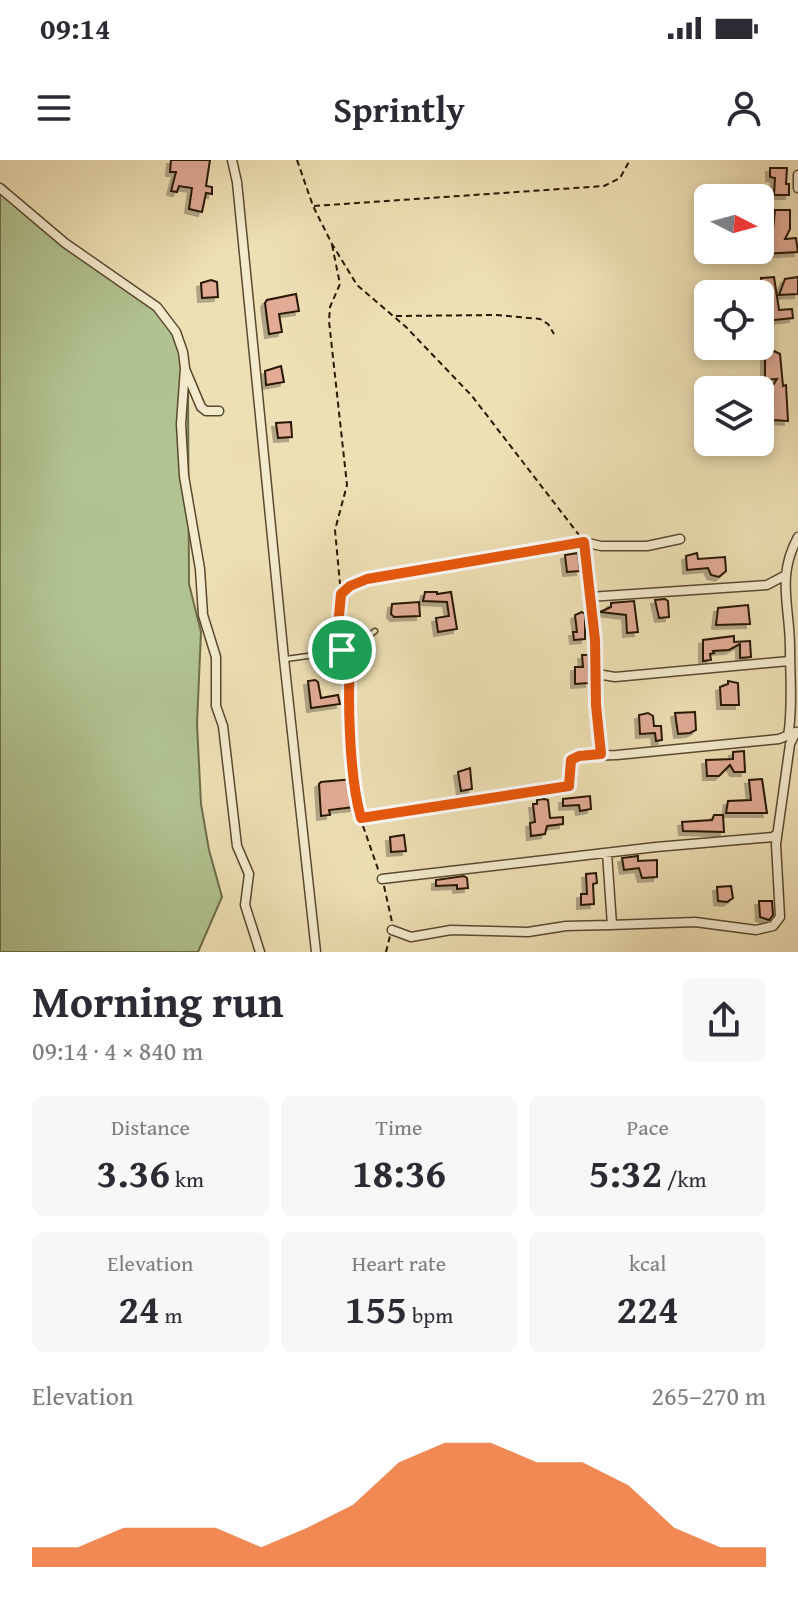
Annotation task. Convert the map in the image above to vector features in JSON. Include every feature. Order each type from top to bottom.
[{"type":"street","points":[[232,160],[242,227],[316,952]]},
{"type":"street","points":[[798,175],[798,188]]},
{"type":"street","points":[[0,188],[65,243],[157,307],[176,332],[185,368],[201,407],[206,411],[219,411]]},
{"type":"street","points":[[185,368],[181,407],[184,476],[200,569],[203,615],[216,657],[216,706],[223,726],[237,846],[249,874],[245,905],[260,952]]},
{"type":"street","points":[[788,736],[791,721],[790,648],[784,576],[787,559],[798,537]]},
{"type":"street","points":[[341,594],[350,586],[367,579],[584,542],[601,546],[647,546],[680,539]]},
{"type":"street","points":[[584,542],[597,674],[596,705],[601,754]]},
{"type":"street","points":[[589,597],[767,585],[784,576]]},
{"type":"street","points":[[597,674],[615,677],[789,661]]},
{"type":"street","points":[[361,818],[569,786],[571,760],[579,756],[632,754],[788,736],[796,732],[790,744],[777,834],[780,917],[765,930],[695,922],[566,926],[528,932],[451,930],[411,937],[392,930]]},
{"type":"street","points":[[382,879],[773,837],[777,834]]},
{"type":"street","points":[[607,853],[612,925]]},
{"type":"lane","points":[[284,659],[351,650],[375,631]]},
{"type":"path","points":[[297,160],[313,206],[357,285],[394,316],[472,396],[584,542]]},
{"type":"path","points":[[313,206],[604,186],[620,178],[630,160]]},
{"type":"path","points":[[332,244],[340,284],[330,307],[329,321],[347,485],[335,530],[342,650]]},
{"type":"path","points":[[394,316],[497,315],[540,319],[548,324],[554,334]]},
{"type":"path","points":[[351,650],[351,740],[356,796],[367,845],[382,879],[393,924],[386,952]]},
{"type":"green space","points":[[0,190],[154,305],[173,334],[184,364],[188,388],[189,584],[201,632],[197,724],[201,804],[222,897],[198,952],[0,952]]},
{"type":"building","points":[[171,160],[210,160],[206,186],[212,187],[212,194],[206,193],[202,212],[189,209],[192,188],[179,186],[177,192],[171,191],[176,172],[170,172]]},
{"type":"building","points":[[770,168],[787,168],[789,195],[774,195],[775,178],[770,177]]},
{"type":"building","points":[[775,210],[790,210],[790,229],[785,239],[796,238],[798,252],[774,253]]},
{"type":"building","points":[[774,277],[779,310],[792,309],[793,318],[774,320],[774,280],[761,278]]},
{"type":"building","points":[[798,277],[798,294],[779,295],[785,279]]},
{"type":"building","points":[[217,282],[218,297],[202,298],[201,283]]},
{"type":"building","points":[[296,294],[299,311],[279,314],[282,332],[269,334],[267,300]]},
{"type":"building","points":[[774,351],[780,354],[788,421],[774,420],[774,384],[777,379],[765,376],[765,360],[774,360]]},
{"type":"building","points":[[281,366],[284,382],[266,385],[265,371]]},
{"type":"building","points":[[291,422],[292,437],[278,438],[276,423]]},
{"type":"building","points":[[578,553],[580,571],[567,572],[565,555]]},
{"type":"building","points":[[697,553],[698,559],[725,557],[726,571],[719,577],[711,575],[708,568],[687,570],[686,556]]},
{"type":"building","points":[[425,592],[451,592],[457,629],[438,632],[436,618],[449,616],[447,602],[423,601]]},
{"type":"building","points":[[655,600],[668,601],[669,617],[659,618]]},
{"type":"building","points":[[634,601],[638,632],[627,633],[626,615],[600,612],[611,607],[611,603]]},
{"type":"building","points":[[419,602],[420,616],[394,617],[391,614],[392,604]]},
{"type":"building","points":[[748,605],[750,624],[716,625],[718,608]]},
{"type":"building","points":[[585,614],[585,639],[574,640],[573,632],[577,632],[575,615]]},
{"type":"building","points":[[734,636],[734,642],[750,641],[751,657],[740,658],[740,644],[729,650],[713,651],[711,660],[703,661],[703,640]]},
{"type":"building","points":[[582,655],[588,655],[589,683],[575,684],[575,667],[583,667]]},
{"type":"building","points":[[315,680],[321,698],[338,695],[340,704],[311,708],[308,681]]},
{"type":"building","points":[[728,681],[738,683],[739,705],[721,705],[720,687]]},
{"type":"building","points":[[695,712],[696,730],[678,734],[675,713]]},
{"type":"building","points":[[648,713],[653,716],[654,726],[661,726],[662,740],[656,741],[655,733],[640,734],[639,715]]},
{"type":"building","points":[[744,751],[745,772],[734,772],[730,765],[719,776],[707,776],[706,760],[733,759],[733,752]]},
{"type":"building","points":[[470,768],[472,789],[461,791],[458,772]]},
{"type":"building","points":[[353,779],[354,807],[329,810],[330,815],[321,816],[319,784]]},
{"type":"building","points":[[762,779],[767,813],[726,813],[728,801],[751,800],[749,780]]},
{"type":"building","points":[[590,796],[591,809],[580,811],[579,805],[563,806],[563,799]]},
{"type":"building","points":[[548,800],[550,818],[563,817],[563,824],[547,826],[545,834],[531,836],[530,823],[535,822],[533,804]]},
{"type":"building","points":[[714,815],[723,815],[724,832],[683,831],[682,822],[712,820]]},
{"type":"building","points":[[404,835],[406,851],[391,852],[390,837]]},
{"type":"building","points":[[638,856],[638,861],[657,860],[657,877],[642,878],[639,868],[624,870],[622,858]]},
{"type":"building","points":[[596,873],[594,904],[581,905],[581,894],[587,894],[586,874]]},
{"type":"building","points":[[464,876],[468,888],[436,886],[436,880]]},
{"type":"building","points":[[731,886],[733,898],[727,902],[718,901],[717,887]]},
{"type":"building","points":[[759,901],[772,901],[773,915],[769,920],[760,917]]},
{"type":"route","points":[[584,542],[595,640],[596,705],[601,754],[571,760],[569,786],[361,818],[351,740],[351,650],[342,650],[339,606],[341,594],[350,586],[398,573],[584,542]]}]
